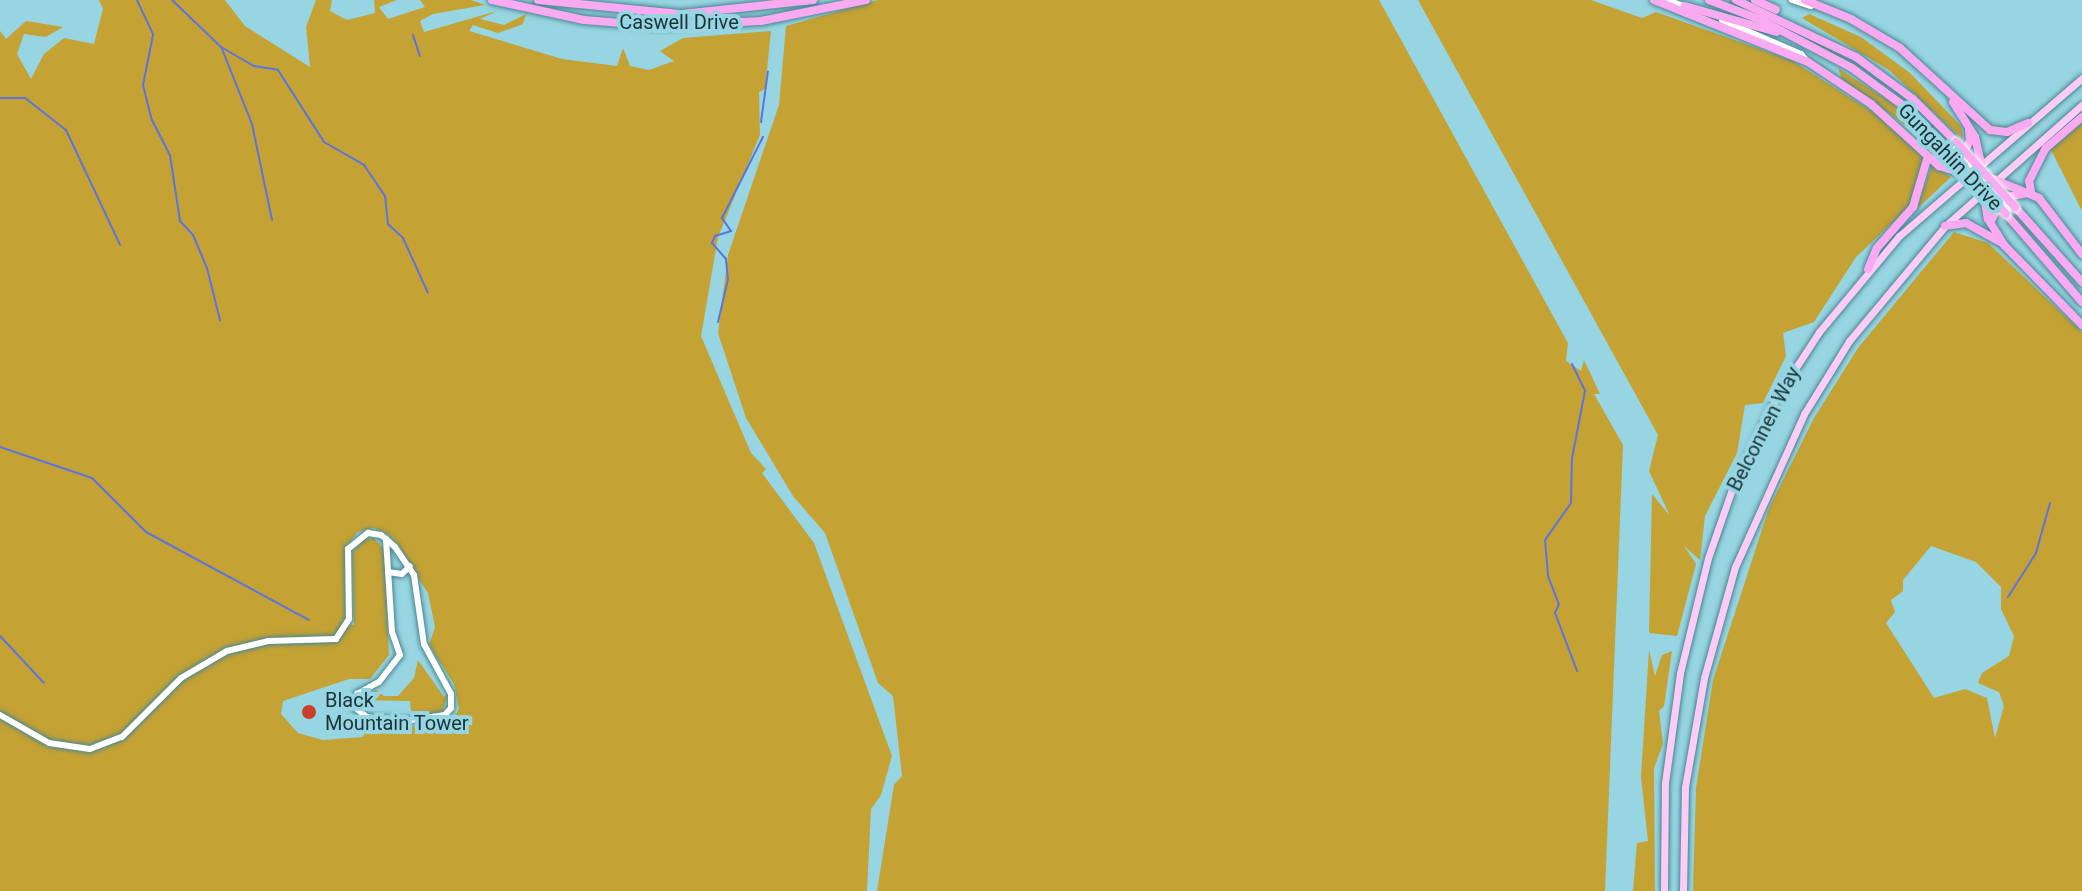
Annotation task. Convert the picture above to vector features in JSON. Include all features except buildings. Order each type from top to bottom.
[{"type":"highway","name":"Caswell Drive","points":[[492,0],[584,20],[660,26],[761,21],[866,0]]},
{"type":"highway","name":"Caswell Drive","points":[[538,0],[657,14],[737,11],[813,0]]},
{"type":"highway","points":[[1654,0],[1808,62],[1871,104],[1944,169],[1968,175]]},
{"type":"highway","points":[[1668,0],[1801,40]]},
{"type":"highway","name":"Gungahlin Drive","points":[[1709,0],[1801,40],[1875,83],[1948,149],[2082,302]]},
{"type":"highway","name":"Gungahlin Drive","points":[[1736,0],[1835,44],[1902,90],[1956,142],[2082,282]]},
{"type":"highway","points":[[1755,0],[1835,44]]},
{"type":"highway","points":[[1805,0],[1829,9],[1900,48],[1992,131],[2009,132],[2028,123]]},
{"type":"highway","points":[[1949,95],[1978,144],[1981,163]]},
{"type":"highway","points":[[2082,117],[2044,152],[2029,181],[2033,194],[2082,254]]},
{"type":"highway","points":[[1929,156],[1951,161],[1964,153],[1971,139],[1966,121]]},
{"type":"highway","points":[[1868,269],[1877,248],[1913,207],[1929,165],[1929,156]]},
{"type":"highway","points":[[1993,179],[2033,194]]},
{"type":"highway","points":[[1983,189],[1991,225],[2004,245],[2082,325]]},
{"type":"highway","points":[[1991,225],[1994,207],[2002,198],[2033,194]]},
{"type":"highway","points":[[1945,226],[1966,223],[2004,245]]},
{"type":"main road","name":"Belconnen Way","points":[[1664,891],[1667,768],[1680,673],[1708,558],[1731,492],[1776,398],[1868,269],[1981,163],[2082,78]]},
{"type":"main road","name":"Belconnen Way","points":[[1683,891],[1685,787],[1704,678],[1735,567],[1804,414],[1849,341],[1945,226],[1993,179],[2082,105]]},
{"type":"main road","points":[[1981,163],[1983,189]]},
{"type":"main road","points":[[1968,175],[1993,179]]},
{"type":"street","points":[[1668,0],[1764,36],[1808,62]]},
{"type":"street","points":[[1792,0],[1829,9]]},
{"type":"street","points":[[0,715],[61,747],[110,743],[132,729],[181,678],[213,657],[268,641],[336,639],[349,619],[348,549],[368,533],[386,539],[408,564],[424,644],[452,701],[448,712],[429,720],[367,717],[353,706],[357,694],[379,682],[399,659],[386,539]]},
{"type":"street","points":[[388,569],[402,574],[408,564]]},
{"type":"street","points":[[388,569],[408,564]]},
{"type":"shaded area","points":[[99,0],[225,0],[245,26],[310,67],[306,27],[316,0],[332,0],[330,11],[347,20],[375,13],[374,0],[397,0],[379,7],[388,19],[425,7],[420,0],[471,0],[485,5],[433,14],[420,21],[424,32],[497,11],[480,19],[504,25],[526,14],[523,24],[498,33],[473,25],[469,31],[562,59],[617,66],[623,48],[630,66],[649,70],[674,61],[660,51],[683,38],[771,31],[765,89],[759,92],[760,135],[718,237],[701,336],[751,453],[766,469],[762,473],[814,543],[892,756],[881,795],[871,809],[867,891],[0,891],[0,31],[6,39],[26,21],[63,27],[46,37],[24,34],[17,54],[31,79],[44,54],[64,38],[94,44],[103,9]],"holes":[[[374,528],[390,536],[428,593],[435,627],[429,645],[454,684],[459,709],[451,723],[436,728],[369,723],[363,737],[323,740],[298,733],[281,714],[283,701],[349,679],[370,679],[389,655],[384,549],[374,538],[364,539],[352,553],[354,625],[345,624],[345,548],[358,532]]]},
{"type":"shaded area","points":[[878,0],[1379,0],[1568,343],[1566,361],[1581,371],[1584,360],[1600,394],[1594,394],[1623,445],[1605,891],[877,891],[894,785],[902,776],[893,696],[878,683],[825,533],[793,496],[746,418],[718,333],[728,255],[779,105],[786,26]]},
{"type":"shaded area","points":[[1418,0],[1591,0],[1642,18],[1656,12],[1793,61],[1882,118],[1926,159],[1909,207],[1856,257],[1814,322],[1783,333],[1786,356],[1763,403],[1745,405],[1737,453],[1705,516],[1700,560],[1684,546],[1696,564],[1677,636],[1649,633],[1652,494],[1670,516],[1649,471],[1658,435]]},
{"type":"shaded area","points":[[1809,14],[1861,37],[1910,73],[1961,126],[1963,138],[1955,149],[1949,154],[1932,152],[1909,128],[1842,79],[1838,68],[1892,103],[1944,153],[1961,138],[1889,70],[1802,18]]},
{"type":"shaded area","points":[[2082,122],[2082,211],[2050,148]]},
{"type":"shaded area","points":[[1932,165],[1951,177],[1917,208]]},
{"type":"shaded area","points":[[1954,232],[1988,243],[2082,332],[2082,891],[1693,891],[1696,788],[1713,680],[1769,508],[1814,418],[1858,348]],"holes":[[[1931,546],[1976,562],[2001,587],[2001,609],[2014,636],[2009,656],[1982,673],[1978,683],[1999,692],[2004,706],[1995,738],[1987,698],[1965,689],[1934,698],[1886,623],[1895,612],[1891,600],[1903,591],[1903,580]]]},
{"type":"shaded area","points":[[1649,650],[1655,676],[1662,655],[1672,651],[1664,706],[1659,711],[1663,744],[1654,768],[1655,891],[1633,891],[1637,843],[1648,841],[1641,777]]},
{"type":"shaded area","points":[[418,660],[444,697],[448,694],[442,713],[412,719],[410,701],[359,700],[376,690],[384,696],[398,696],[414,678]]},
{"type":"waterway","points":[[137,0],[153,35],[143,85],[152,120],[170,155],[180,221],[193,235],[207,268],[220,320]]},
{"type":"waterway","points":[[172,0],[221,47],[254,66],[278,70],[324,142],[364,165],[385,196],[388,224],[403,238],[428,293]]},
{"type":"waterway","points":[[413,35],[420,56]]},
{"type":"waterway","points":[[222,49],[252,124],[272,220]]},
{"type":"waterway","points":[[761,122],[768,71]]},
{"type":"waterway","points":[[0,98],[25,98],[66,130],[120,245]]},
{"type":"waterway","points":[[718,322],[728,279],[726,259],[712,243],[715,236],[731,231],[722,218],[763,137]]},
{"type":"waterway","points":[[1572,364],[1585,391],[1572,458],[1571,503],[1545,540],[1548,576],[1559,604],[1555,613],[1577,671]]},
{"type":"waterway","points":[[0,447],[92,478],[146,532],[309,620]]},
{"type":"waterway","points":[[2008,597],[2036,553],[2050,503]]},
{"type":"waterway","points":[[0,636],[44,683]]},
{"type":"place","name":"Black Mountain Tower","points":[[309,712]]}]
